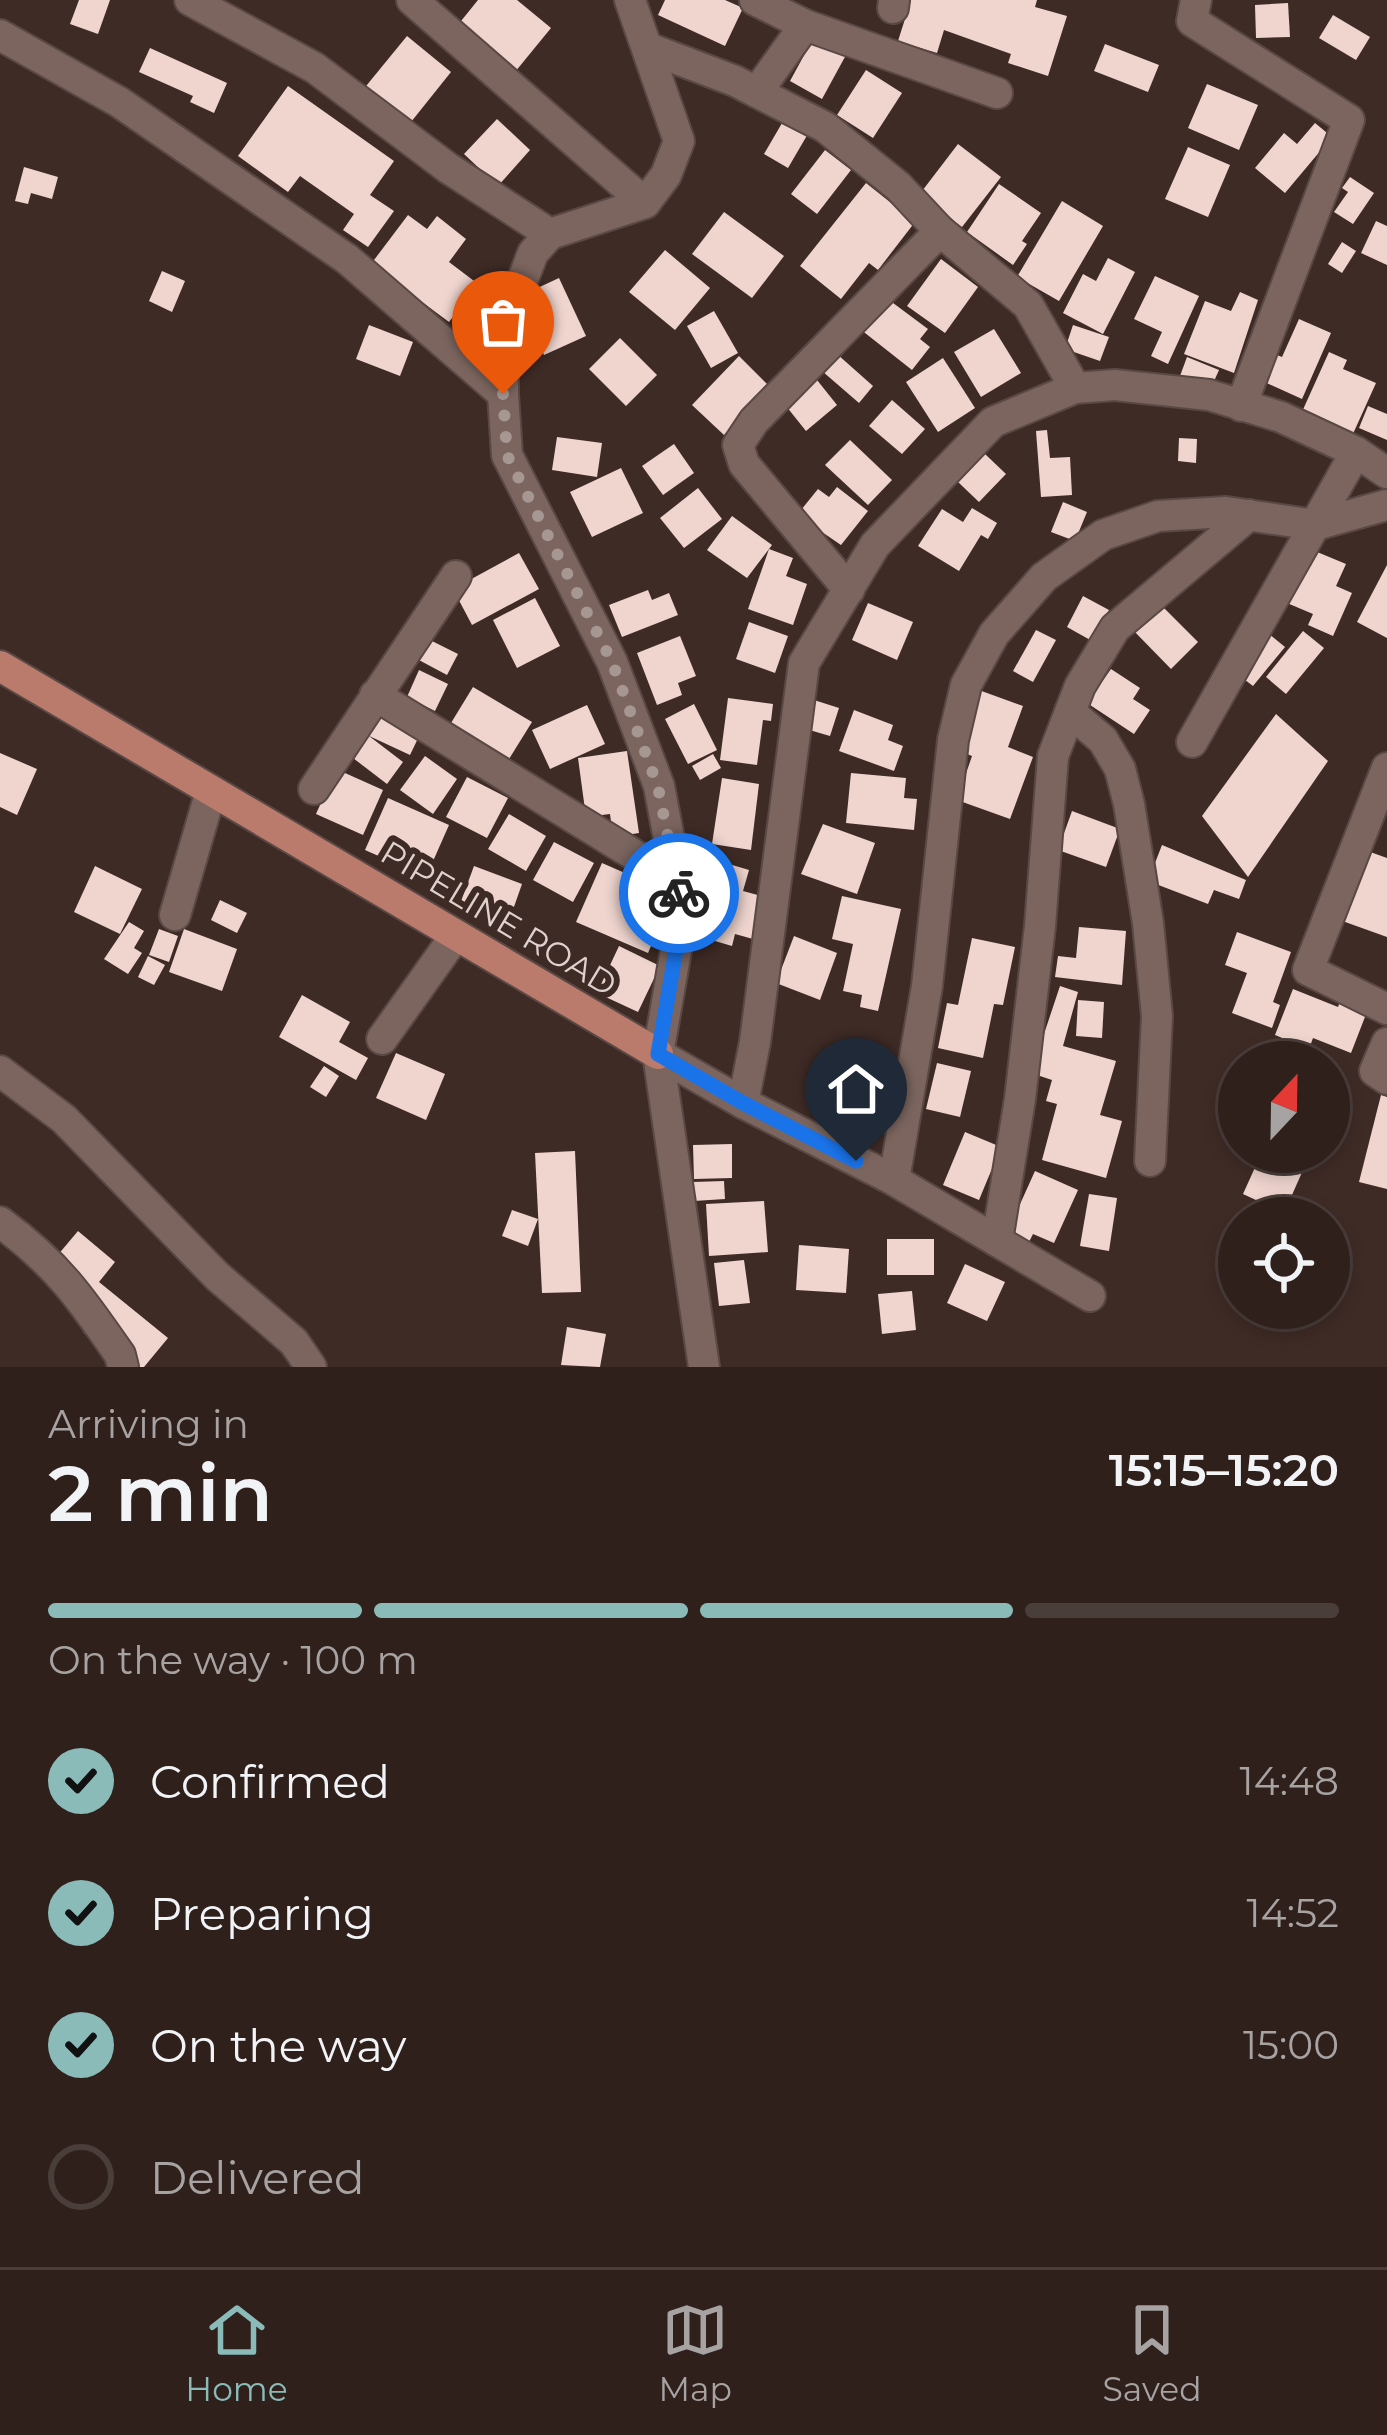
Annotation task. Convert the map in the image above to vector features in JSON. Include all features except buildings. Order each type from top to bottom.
[{"type":"main road","name":"PIPELINE ROAD","points":[[0,666],[658,1054]]},
{"type":"street","points":[[190,0],[315,68],[448,169],[550,234]]},
{"type":"street","points":[[412,0],[645,203]]},
{"type":"street","points":[[630,0],[679,140],[666,175],[645,203],[550,234],[533,254],[513,305],[503,357],[503,394],[507,455],[612,662],[658,787],[679,933],[658,1054],[704,1367]]},
{"type":"street","points":[[755,0],[805,25],[997,93]]},
{"type":"street","points":[[1196,0],[1192,21],[1349,120],[1241,406]]},
{"type":"street","points":[[758,92],[805,25]]},
{"type":"street","points":[[0,35],[119,103],[347,259],[503,394]]},
{"type":"street","points":[[648,48],[758,92],[824,128],[898,186],[940,231],[1028,305],[1075,388]]},
{"type":"street","points":[[849,590],[744,464],[738,446],[754,421],[940,231]]},
{"type":"street","points":[[743,1103],[804,663],[875,545],[993,422],[1075,388],[1114,386],[1209,395],[1281,417],[1387,472]]},
{"type":"street","points":[[1192,742],[1356,452]]},
{"type":"street","points":[[894,1180],[927,986],[953,740],[966,685],[994,634],[1044,577],[1103,535],[1158,516],[1226,512],[1316,524],[1387,505]]},
{"type":"street","points":[[997,1241],[1038,947],[1053,756],[1080,686],[1114,628],[1249,515]]},
{"type":"street","points":[[314,789],[456,576]]},
{"type":"street","points":[[375,694],[675,880]]},
{"type":"street","points":[[1070,712],[1103,740],[1120,769],[1129,804],[1157,1016],[1150,1161]]},
{"type":"street","points":[[1387,768],[1308,970],[1387,1009]]},
{"type":"street","points":[[175,916],[211,790]]},
{"type":"street","points":[[382,1039],[456,935]]},
{"type":"street","points":[[1387,1043],[1375,1071],[1387,1078]]},
{"type":"street","name":"PIPELINE ROAD","points":[[658,1054],[894,1180],[1090,1296]]},
{"type":"street","points":[[0,1071],[64,1119],[217,1276],[295,1342],[311,1367]]},
{"type":"street","points":[[0,1222],[72,1284],[120,1355],[123,1367]]},
{"type":"way so far","points":[[503,394],[507,455],[612,662],[658,787],[679,893]]},
{"type":"route","points":[[679,893],[679,933],[658,1054],[856,1161]]}]
